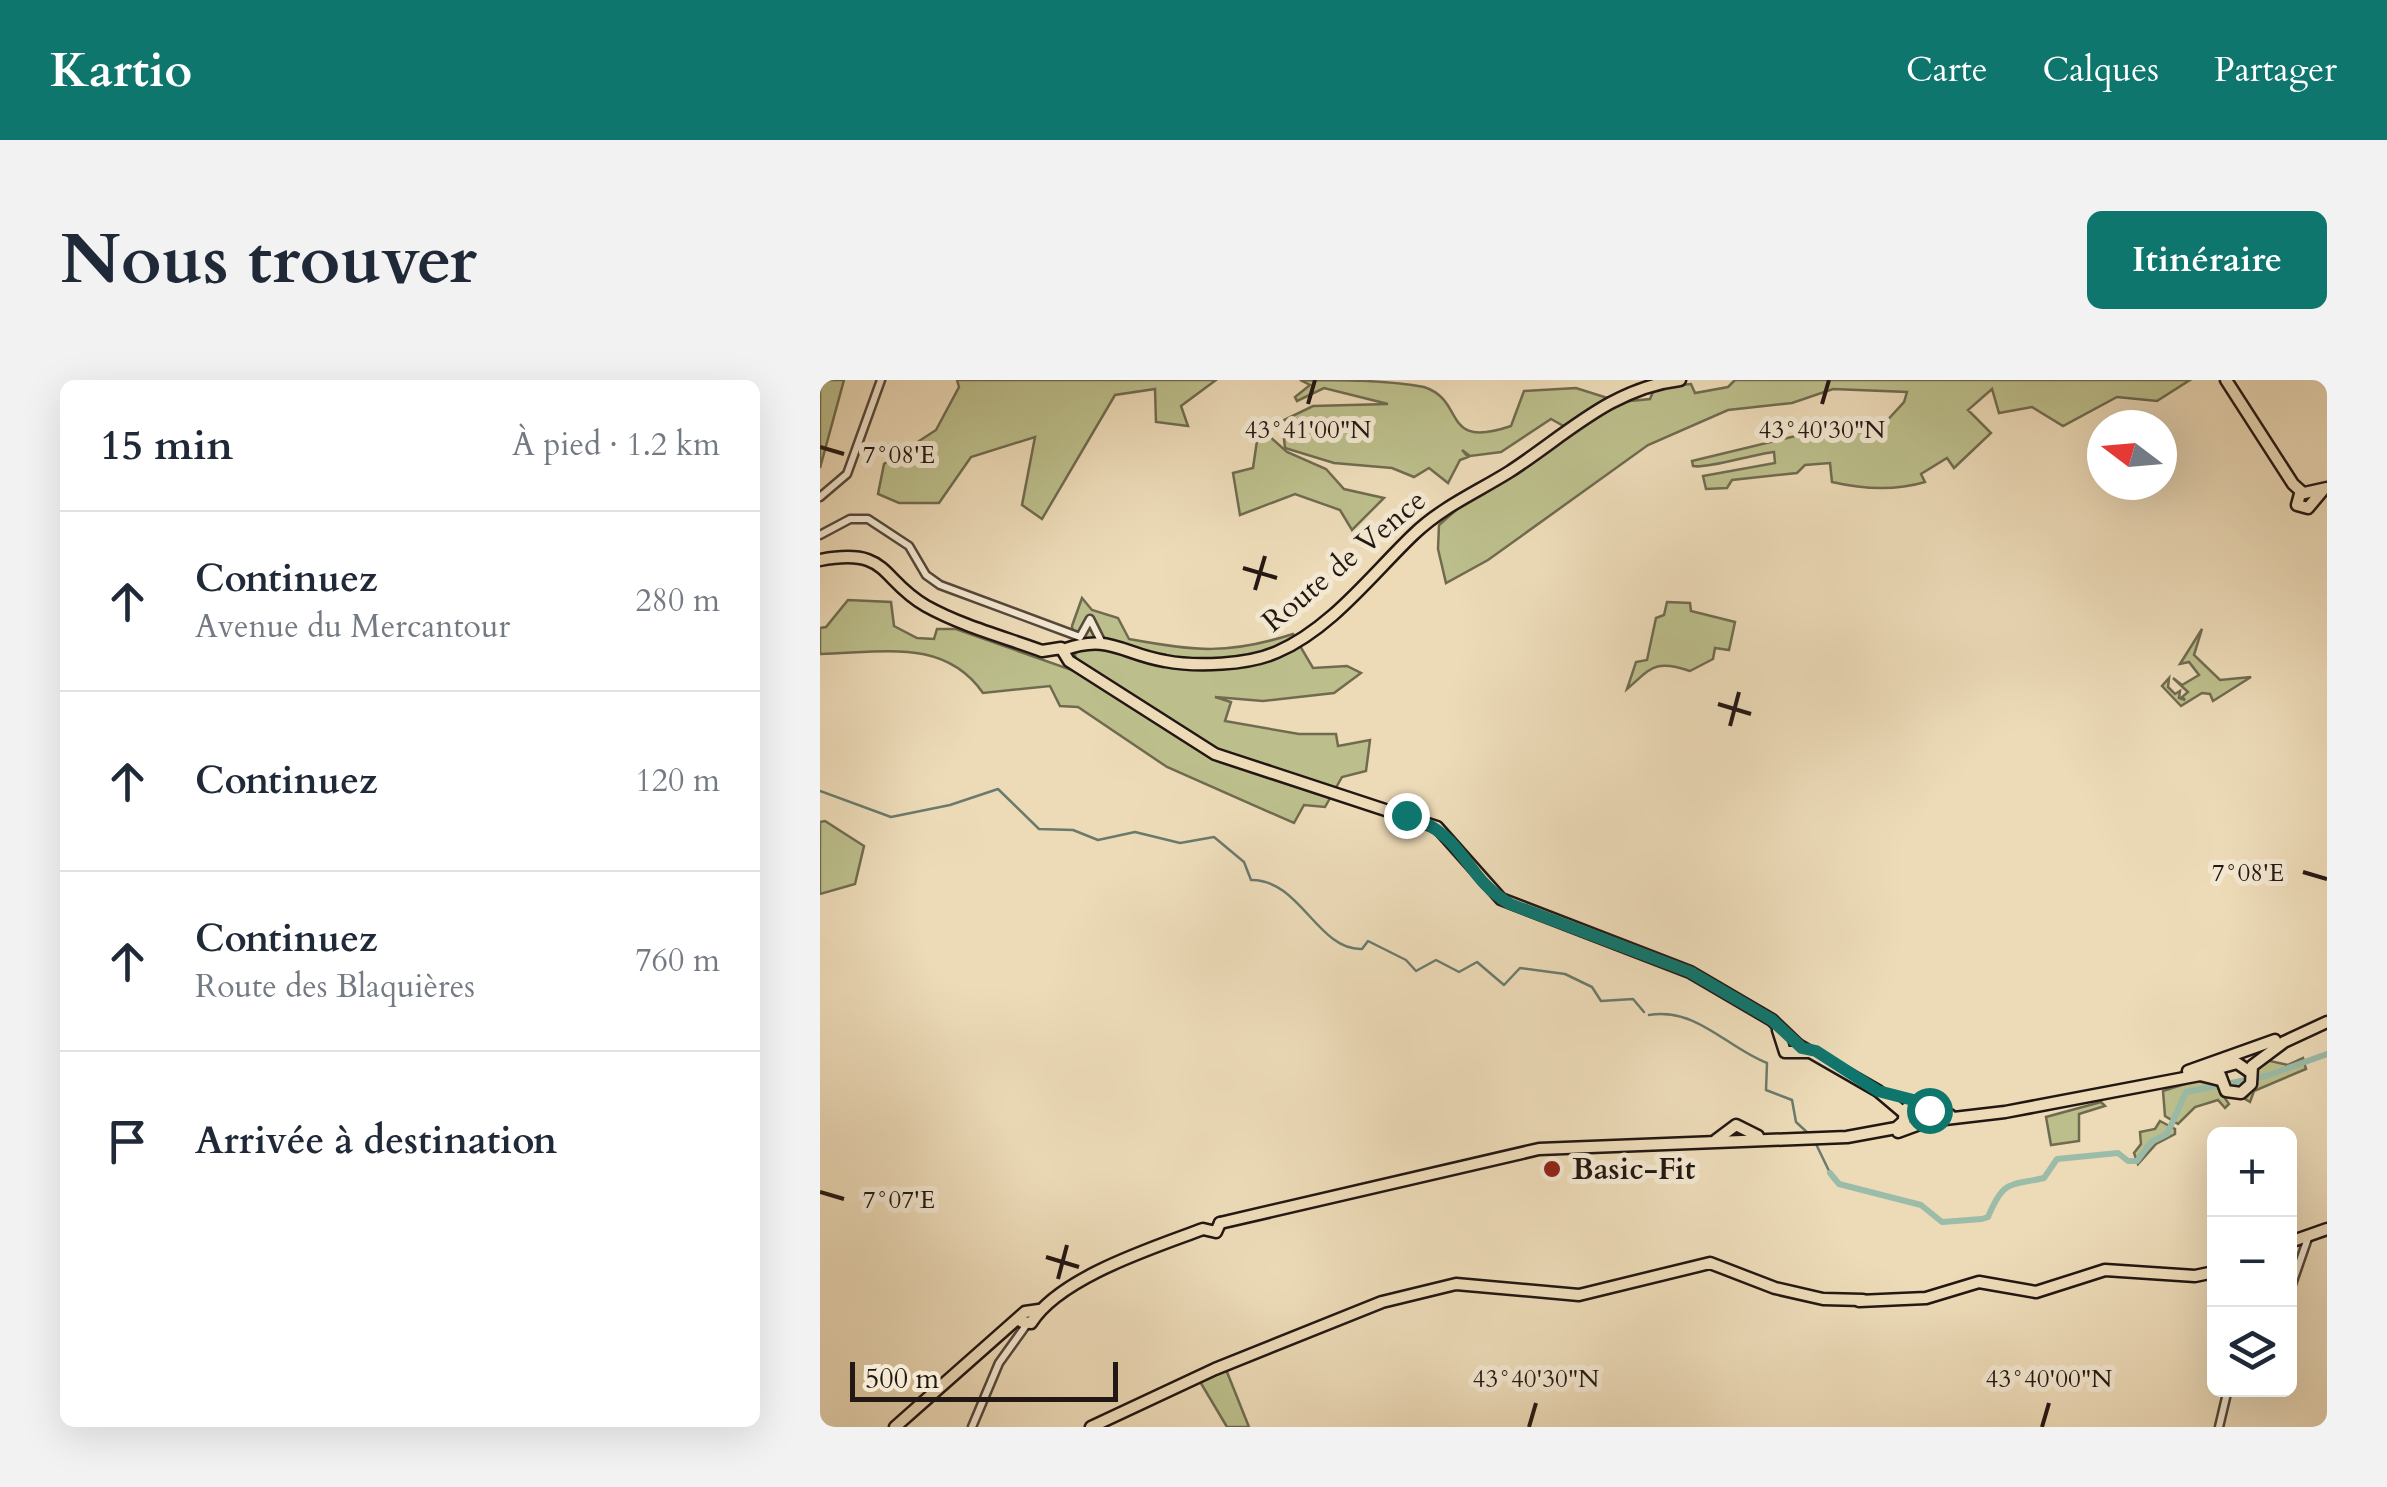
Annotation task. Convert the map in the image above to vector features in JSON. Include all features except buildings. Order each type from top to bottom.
[{"type":"main road","name":"Route de Vence","points":[[1061,653],[1101,641],[1173,662],[1270,655],[1318,624],[1410,538],[1453,504],[1515,468],[1605,405],[1636,390],[1680,380]]},
{"type":"main road","points":[[2226,380],[2292,484],[2305,497],[2325,489]]},
{"type":"main road","points":[[820,562],[864,558],[888,570],[923,604],[1042,651],[1061,653],[1214,757],[1433,829],[1450,842],[1486,890],[1509,908],[1673,969],[1736,998],[1763,1016],[1792,1044],[1821,1055],[1878,1091],[1922,1127],[1929,1116]]},
{"type":"main road","points":[[1929,1116],[2182,1073],[2327,1019]]},
{"type":"main road","points":[[2247,1069],[2265,1053],[2327,1019]]},
{"type":"main road","points":[[2247,1069],[2288,1035]]},
{"type":"main road","points":[[1929,1116],[2005,1112],[2200,1075],[2221,1075],[2233,1063],[2247,1069]]},
{"type":"main road","points":[[2221,1075],[2226,1091],[2238,1094],[2249,1087],[2247,1069]]},
{"type":"main road","points":[[2182,1073],[2221,1075]]},
{"type":"main road","points":[[894,1427],[1026,1319],[1105,1269],[1208,1227],[1216,1232],[1220,1223],[1524,1151],[1737,1136],[1758,1143],[1848,1137],[1896,1128],[1921,1102],[1929,1116]]},
{"type":"main road","points":[[2297,1240],[2327,1229]]},
{"type":"main road","points":[[1091,1427],[1226,1364],[1405,1296],[1473,1282],[1568,1296],[1694,1265],[1730,1268],[1764,1285],[1807,1296],[1883,1300],[1926,1298],[1988,1282],[2036,1292],[2105,1270],[2194,1276],[2207,1273]]},
{"type":"street","points":[[820,497],[847,474],[881,380]]},
{"type":"street","points":[[820,535],[850,519],[868,519],[909,546],[926,575],[940,585],[1080,638],[1090,619],[1101,641]]},
{"type":"street","points":[[2297,1270],[2308,1238]]},
{"type":"street","points":[[972,1427],[998,1363],[1026,1319]]},
{"type":"street","points":[[2219,1427],[2226,1397]]},
{"type":"green space","points":[[820,380],[844,380],[820,468]]},
{"type":"green space","points":[[957,380],[1216,380],[1181,406],[1188,426],[1156,422],[1155,389],[1115,395],[1042,519],[1022,505],[1035,437],[971,457],[939,503],[899,503],[878,494],[884,464],[936,430],[959,387]]},
{"type":"green space","points":[[1300,380],[1424,387],[1446,402],[1464,428],[1489,432],[1511,426],[1524,391],[1576,388],[1620,402],[1650,399],[1655,387],[1691,384],[1695,393],[1728,387],[1735,380],[2190,380],[2157,401],[2117,397],[2063,426],[2032,407],[1999,413],[1992,389],[1968,410],[1991,433],[1954,468],[1947,458],[1921,474],[1925,482],[1890,488],[1832,482],[1830,463],[1805,465],[1797,473],[1732,480],[1727,488],[1706,489],[1703,476],[1775,463],[1774,452],[1709,465],[1693,466],[1692,461],[1808,433],[1844,435],[1883,425],[1904,402],[1907,392],[1833,389],[1792,403],[1728,410],[1648,445],[1488,560],[1446,583],[1438,549],[1439,525],[1479,490],[1567,428],[1551,419],[1501,452],[1470,456],[1462,450],[1468,457],[1460,460],[1448,483],[1429,468],[1414,477],[1392,468],[1334,463],[1285,448],[1282,421],[1313,406],[1388,404],[1324,388],[1297,401],[1295,397],[1310,385]]},
{"type":"green space","points":[[1259,427],[1287,452],[1326,469],[1344,489],[1384,498],[1352,530],[1340,510],[1295,494],[1240,515],[1233,473],[1253,468]]},
{"type":"green space","points":[[1082,598],[1092,610],[1118,618],[1129,639],[1211,649],[1293,634],[1313,668],[1347,666],[1361,673],[1334,693],[1263,701],[1215,697],[1231,702],[1225,721],[1299,734],[1336,734],[1338,746],[1370,740],[1366,771],[1342,777],[1325,807],[1304,805],[1294,823],[1167,767],[1078,707],[1060,706],[1050,686],[983,693],[950,663],[930,656],[888,651],[820,654],[820,628],[826,627],[848,600],[891,602],[894,626],[917,638],[934,639],[937,629],[956,629],[1077,672],[1072,626]]},
{"type":"green space","points":[[1667,602],[1690,603],[1691,611],[1735,622],[1729,650],[1715,648],[1713,659],[1690,671],[1668,666],[1653,668],[1627,689],[1636,662],[1647,660],[1656,618],[1664,615]]},
{"type":"green space","points":[[2202,629],[2194,655],[2220,680],[2251,677],[2213,701],[2210,694],[2202,693],[2181,706],[2162,686],[2169,678],[2168,687],[2175,694],[2180,691],[2179,698],[2185,700],[2182,697],[2188,692],[2173,678],[2182,685],[2199,675],[2189,662],[2180,664]]},
{"type":"green space","points":[[825,821],[864,846],[855,884],[820,894],[820,822]]},
{"type":"green space","points":[[2303,1058],[2306,1069],[2254,1091],[2250,1102],[2245,1099],[2254,1088],[2255,1070],[2266,1060],[2288,1065]]},
{"type":"green space","points":[[2200,1079],[2214,1082],[2229,1104],[2225,1108],[2218,1100],[2195,1107],[2178,1124],[2165,1116],[2163,1091]]},
{"type":"green space","points":[[2101,1102],[2105,1106],[2079,1114],[2079,1141],[2051,1145],[2046,1117]]},
{"type":"green space","points":[[2160,1121],[2175,1129],[2175,1134],[2156,1144],[2138,1164],[2134,1153],[2141,1144],[2140,1132],[2155,1129]]},
{"type":"green space","points":[[1225,1367],[1249,1427],[1227,1427],[1199,1380]]},
{"type":"waterway","points":[[820,791],[891,817],[950,805],[998,789],[1039,829],[1073,830],[1098,840],[1135,832],[1180,843],[1214,837],[1244,862],[1251,880],[1283,891],[1320,928],[1347,947],[1362,949],[1368,941],[1406,960],[1416,971],[1436,960],[1459,972],[1477,962],[1504,985],[1520,968],[1565,974],[1592,987],[1601,1001],[1633,999],[1644,1012]]},
{"type":"waterway","points":[[1649,1015],[1666,1014],[1696,1022],[1767,1063],[1766,1090],[1792,1100],[1796,1122],[1810,1135]]},
{"type":"waterway","points":[[1830,1173],[1839,1184],[1921,1205],[1942,1222],[1982,1219],[1988,1217],[2004,1190],[2044,1178],[2057,1159],[2118,1153],[2128,1161],[2137,1161],[2151,1142],[2167,1134],[2186,1092],[2266,1076],[2327,1054]]},
{"type":"waterway","points":[[1816,1144],[1830,1173]]},
{"type":"place","name":"Basic-Fit","points":[[1552,1169]]},
{"type":"route","points":[[1406,815],[1450,837],[1485,884],[1510,904],[1690,972],[1781,1026],[1802,1048],[1816,1051],[1878,1091],[1912,1103],[1921,1102],[1929,1110]]}]
